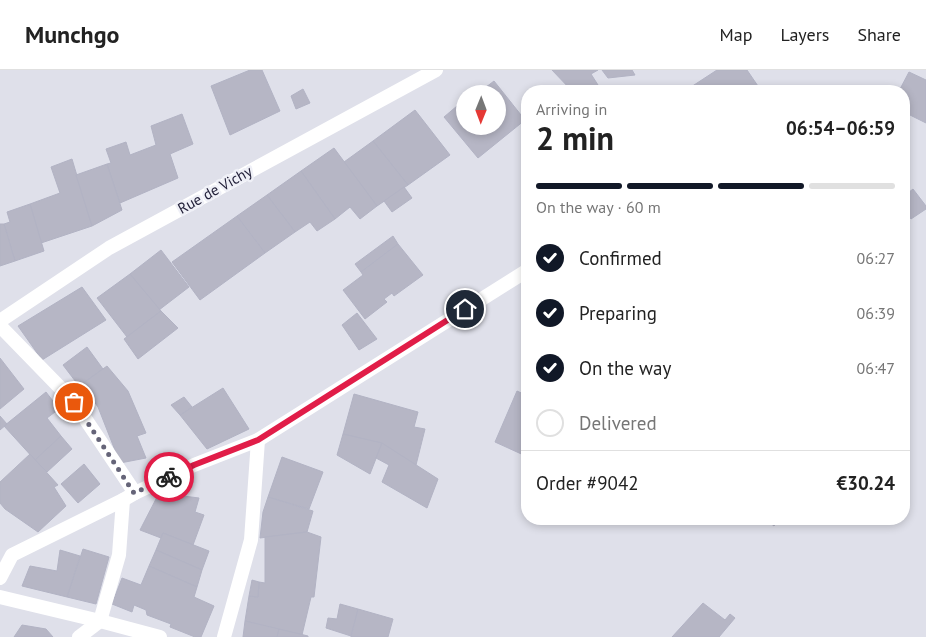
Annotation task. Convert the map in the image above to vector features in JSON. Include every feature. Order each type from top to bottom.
[{"type":"street","name":"Rue de Vichy","points":[[0,321],[109,248],[436,70]]},
{"type":"street","points":[[0,578],[12,555],[194,465],[258,440],[521,274]]},
{"type":"street","points":[[0,326],[74,402],[129,497],[119,554],[100,621],[79,637]]},
{"type":"street","points":[[224,637],[251,540],[258,440]]},
{"type":"street","points":[[0,597],[160,637]]},
{"type":"building","points":[[250,70],[262,70],[280,111],[230,135],[211,86]]},
{"type":"building","points":[[552,70],[598,70],[591,74],[598,85],[566,85]]},
{"type":"building","points":[[602,70],[632,70],[635,75],[608,78]]},
{"type":"building","points":[[717,70],[747,70],[757,85],[694,85]]},
{"type":"building","points":[[909,72],[926,80],[926,123],[910,115],[910,85],[902,85]]},
{"type":"building","points":[[494,81],[497,85],[489,85]]},
{"type":"building","points":[[303,89],[310,103],[296,109],[291,96]]},
{"type":"building","points":[[506,96],[521,115],[521,123],[478,158],[459,135],[506,135]]},
{"type":"building","points":[[456,107],[456,131],[444,117]]},
{"type":"building","points":[[415,110],[450,155],[408,185],[373,141]]},
{"type":"building","points":[[182,114],[193,144],[170,154],[178,178],[120,203],[107,164],[111,163],[106,149],[126,142],[130,155],[156,145],[151,126]]},
{"type":"building","points":[[373,141],[408,185],[377,206],[344,162]]},
{"type":"building","points":[[334,148],[377,206],[360,219],[350,207],[335,219],[301,171]]},
{"type":"building","points":[[72,159],[92,226],[41,243],[30,204],[60,193],[51,167]]},
{"type":"building","points":[[107,164],[122,210],[92,226],[76,175]]},
{"type":"building","points":[[301,171],[335,219],[317,231],[310,222],[295,232],[267,195]]},
{"type":"building","points":[[404,187],[412,198],[392,212],[384,201]]},
{"type":"building","points":[[913,189],[926,206],[926,209],[911,219],[910,217],[910,191]]},
{"type":"building","points":[[267,195],[295,232],[265,253],[237,216]]},
{"type":"building","points":[[30,204],[44,251],[15,261],[4,224],[10,222],[7,212]]},
{"type":"building","points":[[237,216],[265,253],[200,300],[172,262]]},
{"type":"building","points":[[0,224],[4,224],[15,261],[0,266]]},
{"type":"building","points":[[393,236],[398,244],[361,272],[355,264]]},
{"type":"building","points":[[398,244],[423,275],[394,296],[392,293],[384,299],[387,302],[365,319],[343,290],[363,275],[361,272]]},
{"type":"building","points":[[161,250],[189,287],[159,310],[130,274]]},
{"type":"building","points":[[130,274],[161,311],[127,337],[97,298]]},
{"type":"building","points":[[82,287],[106,320],[42,360],[18,326]]},
{"type":"building","points":[[161,311],[178,328],[138,359],[124,339]]},
{"type":"building","points":[[357,313],[377,339],[359,350],[342,325]]},
{"type":"building","points":[[87,347],[103,369],[79,386],[63,365]]},
{"type":"building","points":[[0,358],[24,389],[0,409]]},
{"type":"building","points":[[107,366],[128,391],[146,433],[137,436],[146,458],[120,463],[98,407],[82,384]]},
{"type":"building","points":[[223,388],[249,429],[207,449],[180,415]]},
{"type":"building","points":[[517,391],[521,393],[521,454],[495,442]]},
{"type":"building","points":[[46,392],[59,409],[47,418],[61,436],[35,460],[4,426]]},
{"type":"building","points":[[354,394],[418,412],[414,427],[425,429],[416,465],[382,444],[343,434]]},
{"type":"building","points":[[184,397],[192,407],[180,415],[171,405]]},
{"type":"building","points":[[0,416],[7,424],[0,430]]},
{"type":"building","points":[[343,434],[382,443],[370,474],[337,455]]},
{"type":"building","points":[[61,436],[72,449],[47,472],[35,460]]},
{"type":"building","points":[[382,443],[438,479],[427,508],[382,482],[389,465],[376,458]]},
{"type":"building","points":[[30,454],[58,485],[54,487],[66,506],[38,532],[5,509],[0,503],[0,482]]},
{"type":"building","points":[[282,457],[323,472],[309,509],[268,497]]},
{"type":"building","points":[[84,464],[100,484],[78,503],[61,484]]},
{"type":"building","points":[[168,494],[199,498],[195,512],[204,515],[193,545],[163,533],[161,538],[140,530],[157,497],[165,500]]},
{"type":"building","points":[[268,497],[313,511],[307,532],[260,538],[263,512]]},
{"type":"building","points":[[307,532],[321,537],[314,597],[311,597],[302,635],[245,621],[249,596],[258,597],[259,582],[265,583],[265,537]]},
{"type":"building","points":[[163,533],[209,551],[202,570],[156,550]]},
{"type":"building","points":[[83,549],[109,557],[96,604],[67,597]]},
{"type":"building","points":[[60,550],[80,556],[67,597],[22,586],[30,566],[57,571]]},
{"type":"building","points":[[156,550],[202,570],[197,587],[149,566]]},
{"type":"building","points":[[149,566],[197,587],[194,597],[214,606],[201,637],[195,637],[170,627],[171,624],[147,615],[146,610],[134,605],[132,612],[112,604],[122,578],[141,585]]},
{"type":"building","points":[[252,580],[259,582],[258,597],[249,596]]},
{"type":"building","points":[[703,603],[725,620],[730,614],[735,618],[719,637],[672,637]]},
{"type":"building","points":[[340,604],[358,609],[351,636],[326,628],[328,618],[337,619]]},
{"type":"building","points":[[358,609],[393,619],[388,637],[351,637]]},
{"type":"building","points":[[245,621],[279,629],[277,637],[243,637]]},
{"type":"building","points":[[22,625],[46,629],[53,637],[14,637]]},
{"type":"building","points":[[279,629],[308,636],[308,637],[277,637]]},
{"type":"way so far","points":[[74,402],[134,493],[169,477]]},
{"type":"route","points":[[169,477],[258,440],[465,309]]}]
